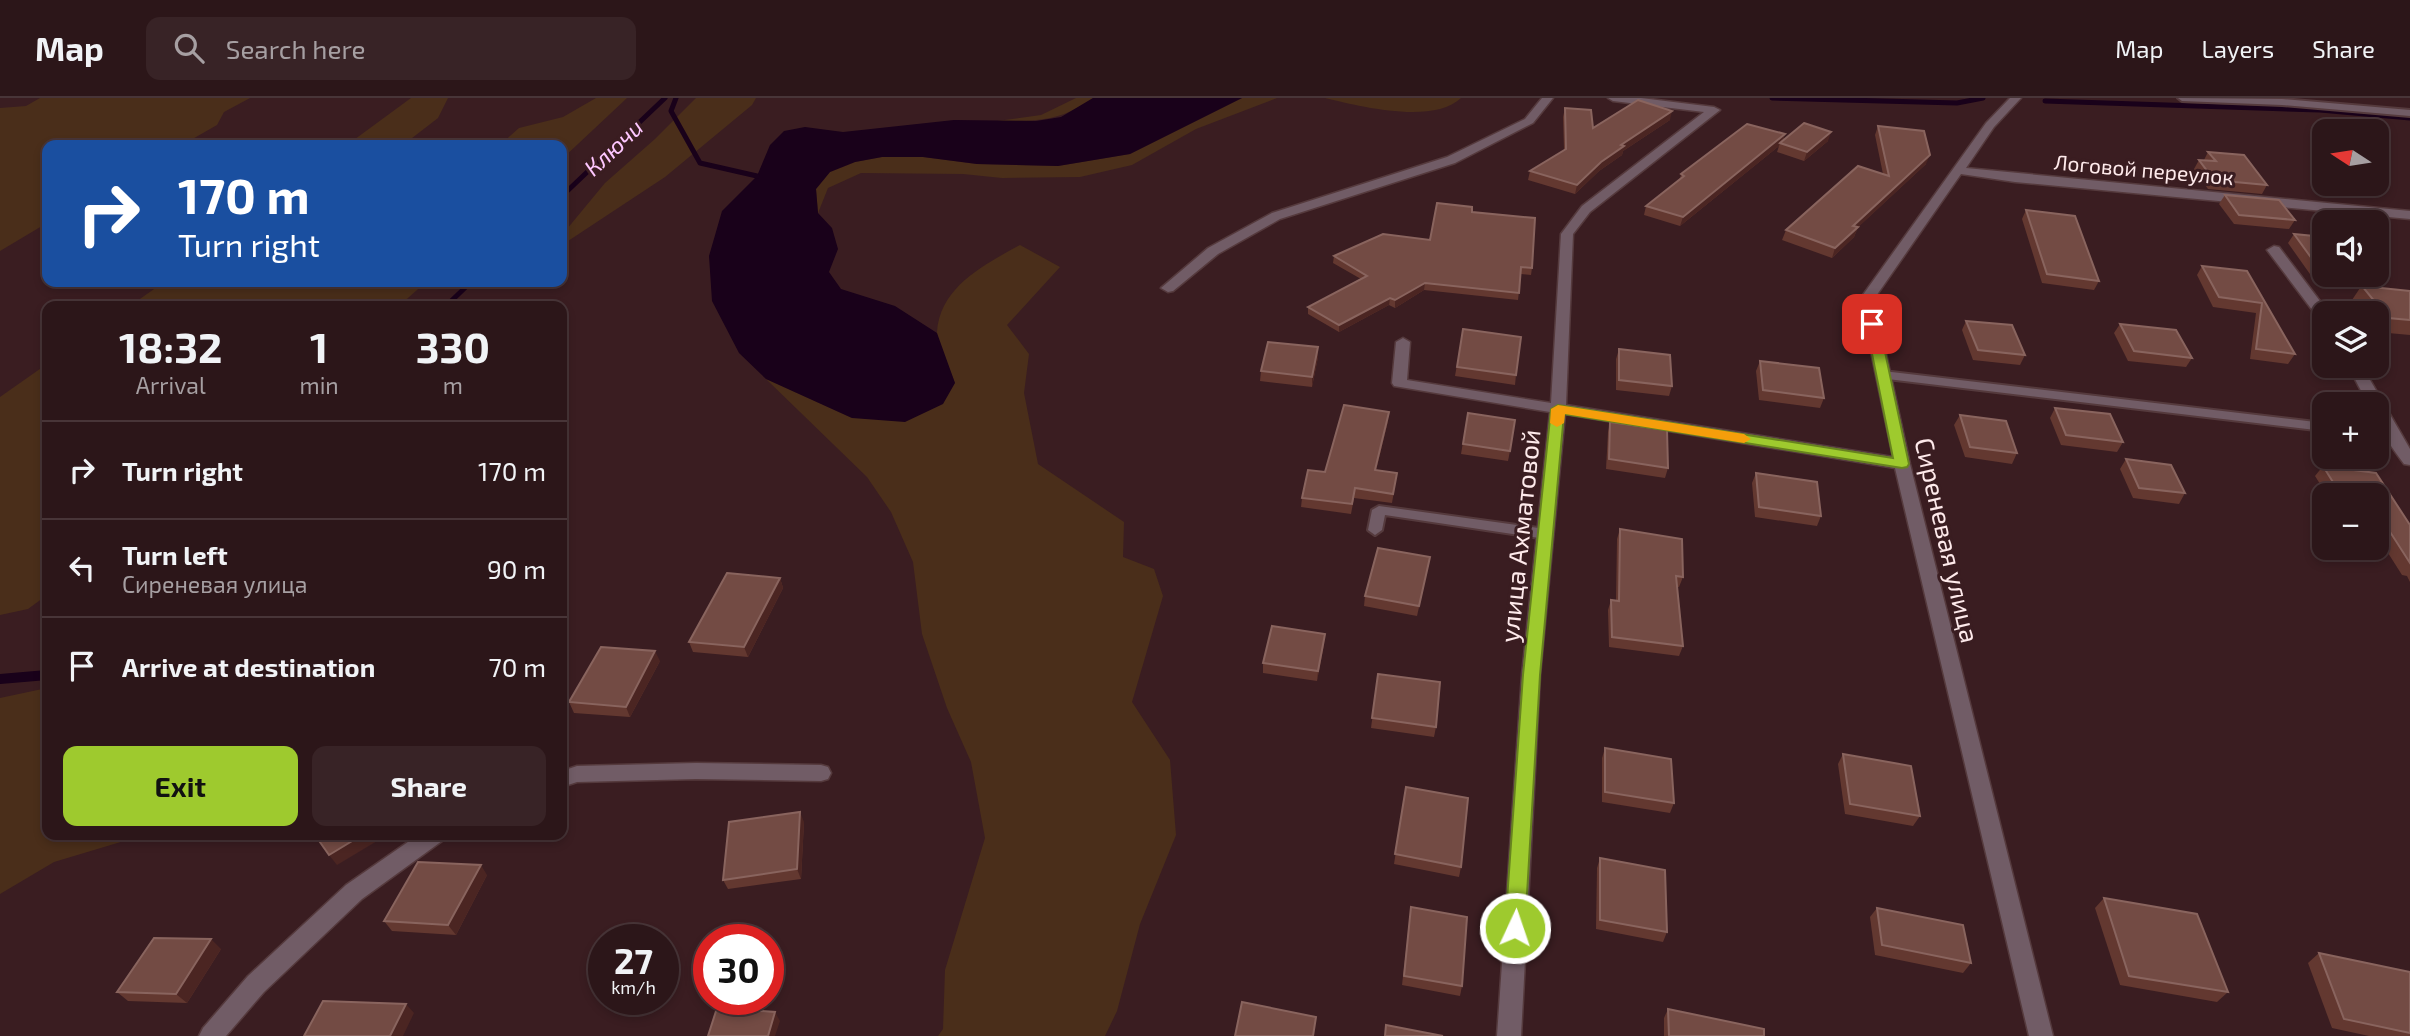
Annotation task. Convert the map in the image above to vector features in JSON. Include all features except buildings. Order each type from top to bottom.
[{"type":"street","points":[[1168,288],[1213,251],[1276,216],[1451,160],[1529,121],[1548,98]]},
{"type":"street","name":"улица Ахматовой","points":[[1509,1036],[1527,727],[1558,409],[1567,234],[1586,209],[1714,110],[1613,98]]},
{"type":"street","name":"Сиреневая улица","points":[[2015,98],[1990,125],[1867,299],[1902,464],[2041,1036]]},
{"type":"street","name":"Логовой переулок","points":[[1958,170],[2015,178],[2410,215]]},
{"type":"street","points":[[2274,250],[2313,301]]},
{"type":"street","points":[[1403,342],[1399,383],[1902,464]]},
{"type":"street","points":[[2389,439],[2410,460]]},
{"type":"street","points":[[567,777],[577,774],[696,771],[821,772]]},
{"type":"street","points":[[211,1036],[256,984],[354,892],[427,840]]},
{"type":"lane","points":[[2182,98],[2282,102],[2410,113]]},
{"type":"lane","points":[[1883,375],[2312,426]]},
{"type":"lane","points":[[1375,530],[1379,510],[1546,534]]},
{"type":"shaded area","points":[[40,98],[250,98],[224,112],[217,125],[191,140],[42,140],[42,226],[0,251],[0,108],[26,106]]},
{"type":"shaded area","points":[[411,98],[448,98],[438,118],[409,140],[354,140]]},
{"type":"shaded area","points":[[596,98],[627,98],[567,154],[567,140],[506,140],[519,128],[563,117]]},
{"type":"shaded area","points":[[696,98],[756,98],[752,105],[665,177],[567,242],[567,229],[605,183]]},
{"type":"shaded area","points":[[1076,98],[1093,98],[1058,116],[1024,121],[997,121],[1041,115]]},
{"type":"shaded area","points":[[1093,98],[1242,98],[1130,154],[1058,166],[977,164],[923,157],[882,157],[855,162],[830,172],[816,189],[818,213],[832,228],[838,249],[829,272],[841,289],[895,306],[937,333],[955,383],[943,404],[905,422],[852,418],[766,379],[739,353],[712,301],[709,256],[722,211],[757,176],[770,145],[784,131],[805,127],[843,132],[954,120],[1036,121],[1061,117]]},
{"type":"shaded area","points":[[1242,98],[1277,98],[1196,129],[1132,165],[1080,177],[1002,178],[963,174],[861,173],[828,188],[818,213],[816,189],[830,172],[855,162],[882,157],[923,157],[977,164],[1058,166],[1130,154]]},
{"type":"shaded area","points":[[1325,98],[1461,98],[1433,111],[1414,112],[1375,109]]},
{"type":"shaded area","points":[[1020,245],[1060,267],[1007,325],[1029,354],[1024,393],[1038,464],[1124,522],[1123,557],[1154,569],[1163,596],[1132,702],[1170,760],[1176,835],[1140,924],[1117,1011],[1105,1036],[938,1036],[943,1029],[945,970],[985,838],[971,762],[947,708],[922,634],[913,562],[891,512],[867,477],[766,379],[852,418],[955,383],[937,332],[946,302],[967,278]]},
{"type":"shaded area","points":[[157,287],[420,287],[405,301],[137,301]]},
{"type":"shaded area","points":[[42,368],[42,599],[28,609],[0,615],[0,397]]},
{"type":"shaded area","points":[[42,689],[42,840],[127,840],[54,862],[0,894],[0,698]]},
{"type":"waterway","name":"Ключи","points":[[567,191],[665,98]]},
{"type":"waterway","points":[[676,98],[671,111],[700,163],[757,176]]},
{"type":"waterway","points":[[1772,98],[1957,103],[1983,98]]},
{"type":"waterway","points":[[2045,101],[2320,110],[2410,118]]},
{"type":"waterway","name":"Ключи","points":[[451,301],[466,287]]},
{"type":"waterway","name":"Ключи","points":[[0,679],[42,675]]},
{"type":"slow traffic","points":[[1557,423],[1558,409],[1744,439]]},
{"type":"route","points":[[1515,928],[1531,675],[1558,409],[1902,464],[1872,324]]}]
